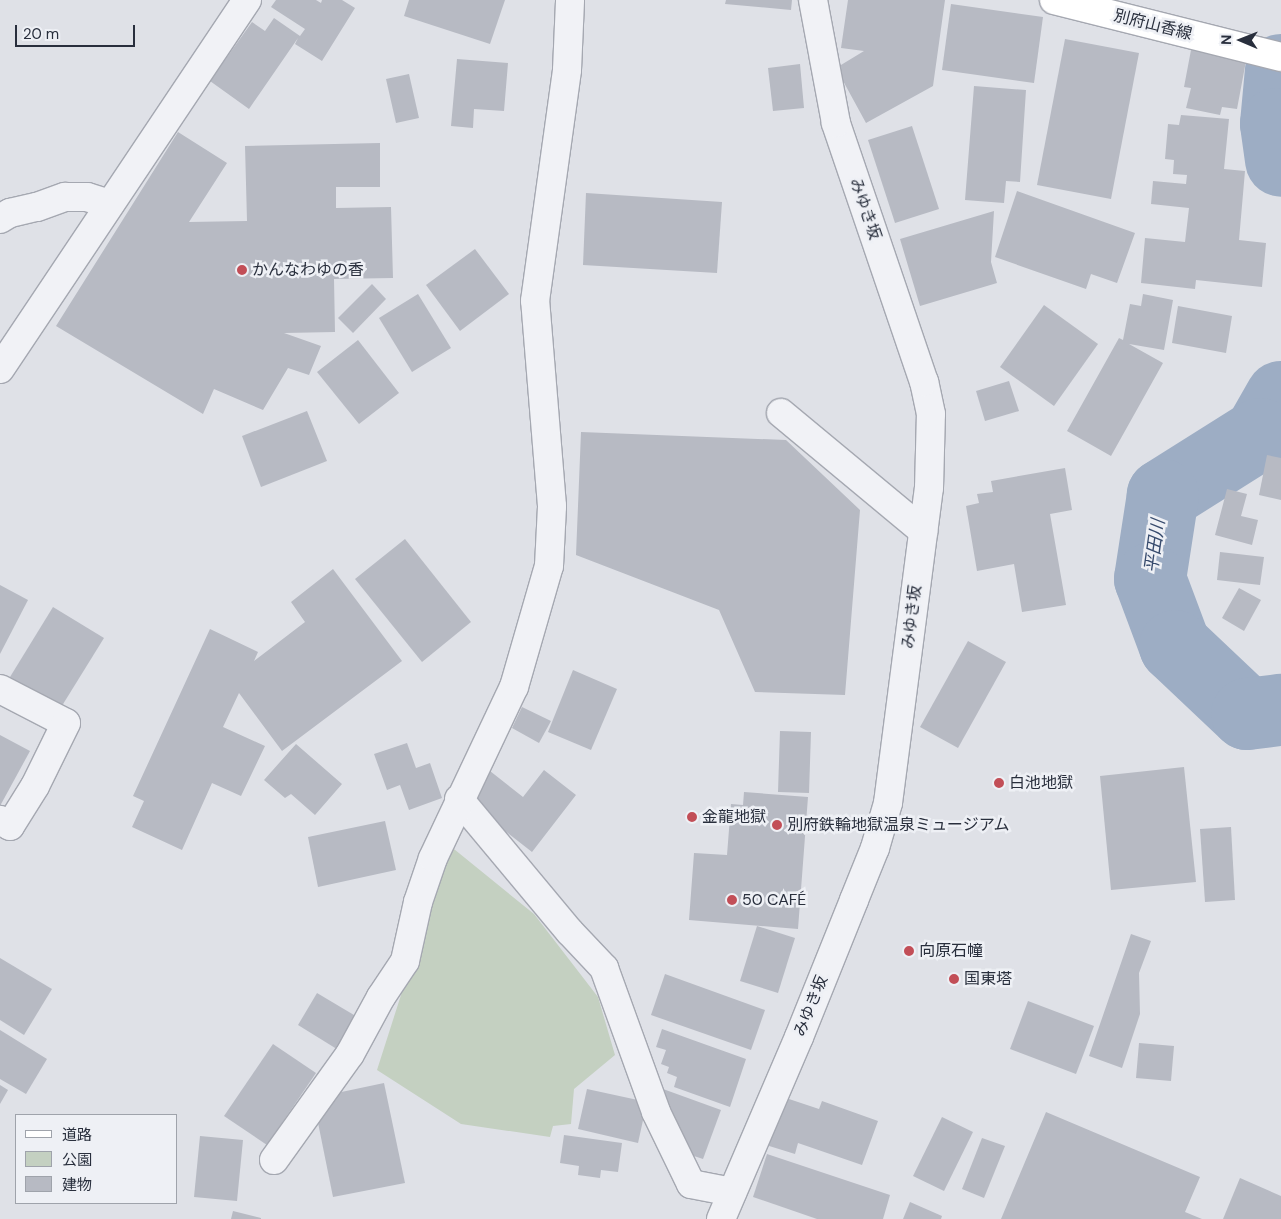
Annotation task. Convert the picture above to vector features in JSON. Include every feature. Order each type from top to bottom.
[{"type":"main road","name":"別府山香線","points":[[1054,0],[1281,56]]},
{"type":"street","points":[[0,369],[247,0]]},
{"type":"street","points":[[274,1160],[350,1054],[381,997],[405,961],[418,902],[433,858],[459,799],[514,687],[549,566],[552,506],[535,301],[567,70],[570,0]]},
{"type":"street","name":"みゆき坂","points":[[721,1219],[799,1037],[880,830],[888,803],[929,488],[931,414],[924,382],[836,123],[813,0]]},
{"type":"street","points":[[0,219],[10,213],[37,207],[65,197],[87,197],[110,204]]},
{"type":"street","points":[[781,413],[923,531]]},
{"type":"street","points":[[0,689],[66,723],[35,786],[10,826],[0,820]]},
{"type":"street","points":[[459,799],[570,932],[604,968],[656,1112],[691,1184],[732,1192]]},
{"type":"green space","points":[[449,845],[534,914],[598,997],[615,1055],[574,1089],[571,1124],[553,1126],[550,1137],[461,1124],[377,1070]]},
{"type":"building","points":[[276,0],[316,0],[321,3],[322,0],[342,0],[355,8],[322,61],[295,44],[298,38],[249,109],[210,81],[252,22],[265,31],[274,18],[300,36],[305,29],[271,7]]},
{"type":"building","points":[[409,0],[505,0],[490,44],[404,16]]},
{"type":"building","points":[[726,0],[792,0],[791,10],[725,4]]},
{"type":"building","points":[[848,0],[945,0],[933,86],[866,123],[836,68],[864,51],[841,48]]},
{"type":"building","points":[[951,4],[1043,17],[1034,83],[942,70]]},
{"type":"building","points":[[1065,39],[1139,53],[1111,199],[1037,185]]},
{"type":"building","points":[[1191,50],[1246,61],[1237,109],[1222,107],[1220,115],[1186,108],[1191,88],[1184,87]]},
{"type":"building","points":[[457,59],[508,63],[504,111],[474,109],[473,128],[451,126]]},
{"type":"building","points":[[800,64],[804,108],[773,111],[768,68]]},
{"type":"building","points":[[409,74],[419,118],[396,123],[386,79]]},
{"type":"building","points":[[974,86],[1026,90],[1020,182],[1006,181],[1004,203],[965,200]]},
{"type":"building","points":[[1181,115],[1229,119],[1224,169],[1245,171],[1239,240],[1266,243],[1262,287],[1196,280],[1195,289],[1141,283],[1145,238],[1185,242],[1189,208],[1151,204],[1153,181],[1186,184],[1187,175],[1173,174],[1174,160],[1165,159],[1168,124],[1179,125]]},
{"type":"building","points":[[912,126],[939,209],[895,223],[868,140]]},
{"type":"building","name":"かんなわゆの香","points":[[178,132],[227,163],[189,222],[247,221],[245,146],[380,143],[380,187],[336,187],[336,208],[391,207],[393,278],[334,279],[335,332],[284,333],[321,346],[309,375],[288,368],[263,410],[214,389],[203,414],[56,326]]},
{"type":"building","points":[[1017,191],[1135,233],[1117,283],[1091,274],[1086,289],[995,257]]},
{"type":"building","points":[[586,193],[722,202],[717,273],[583,265]]},
{"type":"building","points":[[994,211],[991,262],[997,283],[920,306],[900,239]]},
{"type":"building","points":[[475,249],[509,294],[460,331],[426,285]]},
{"type":"building","points":[[372,284],[386,299],[353,333],[338,318]]},
{"type":"building","points":[[418,294],[451,348],[412,372],[379,318]]},
{"type":"building","points":[[1143,294],[1173,300],[1164,350],[1129,344],[1163,363],[1111,456],[1067,431],[1119,338],[1123,340],[1130,304],[1141,306]]},
{"type":"building","points":[[1044,305],[1098,344],[1054,406],[1000,367]]},
{"type":"building","points":[[1178,306],[1232,316],[1226,353],[1172,343]]},
{"type":"building","points":[[358,340],[399,393],[359,424],[317,372]]},
{"type":"building","points":[[1009,381],[1019,411],[985,421],[976,391]]},
{"type":"building","points":[[307,411],[327,461],[261,487],[242,436]]},
{"type":"building","points":[[581,432],[786,440],[860,510],[845,695],[755,692],[719,610],[576,555]]},
{"type":"building","points":[[1267,455],[1281,458],[1281,500],[1259,495]]},
{"type":"building","points":[[1065,468],[1072,510],[1050,514],[1066,605],[1022,612],[1014,564],[977,571],[966,506],[979,503],[977,494],[993,492],[991,481]]},
{"type":"building","points":[[1227,489],[1247,494],[1241,516],[1258,520],[1252,545],[1215,535]]},
{"type":"building","points":[[405,539],[471,622],[422,662],[355,579]]},
{"type":"building","points":[[1220,552],[1264,557],[1260,585],[1217,580]]},
{"type":"building","points":[[333,569],[402,661],[282,751],[239,693],[223,727],[265,746],[241,796],[212,783],[182,850],[132,827],[144,801],[133,796],[210,629],[258,652],[254,661],[305,622],[291,602]]},
{"type":"building","points":[[0,585],[28,600],[0,654]]},
{"type":"building","points":[[1239,588],[1261,600],[1244,631],[1222,618]]},
{"type":"building","points":[[53,607],[104,638],[60,709],[10,677]]},
{"type":"building","points":[[968,641],[1006,662],[958,748],[920,727]]},
{"type":"building","points":[[573,670],[617,689],[591,750],[548,732]]},
{"type":"building","points":[[522,707],[551,721],[539,743],[512,728]]},
{"type":"building","points":[[780,731],[811,732],[809,793],[778,792]]},
{"type":"building","points":[[0,735],[30,751],[0,806]]},
{"type":"building","points":[[407,743],[416,768],[430,763],[442,798],[409,810],[400,785],[387,790],[374,754]]},
{"type":"building","points":[[296,744],[342,784],[315,815],[291,794],[285,798],[264,780]]},
{"type":"building","points":[[1184,767],[1196,882],[1111,890],[1100,776]]},
{"type":"building","points":[[544,770],[576,795],[532,852],[467,801],[490,771],[523,797]]},
{"type":"building","points":[[744,792],[808,797],[798,929],[689,920],[694,853],[727,855],[731,804],[743,805]]},
{"type":"building","points":[[385,821],[396,870],[318,887],[308,837]]},
{"type":"building","points":[[1231,827],[1235,900],[1205,902],[1200,829]]},
{"type":"building","points":[[757,926],[795,938],[778,993],[740,981]]},
{"type":"building","points":[[1131,934],[1151,941],[1139,973],[1140,1014],[1122,1068],[1089,1056]]},
{"type":"building","points":[[0,958],[52,989],[24,1035],[0,1020]]},
{"type":"building","points":[[665,974],[765,1010],[751,1050],[651,1015]]},
{"type":"building","points":[[317,993],[359,1018],[340,1051],[298,1025]]},
{"type":"building","points":[[1028,1001],[1094,1026],[1076,1074],[1010,1049]]},
{"type":"building","points":[[662,1029],[746,1059],[730,1107],[674,1087],[677,1077],[667,1073],[669,1067],[661,1064],[666,1050],[656,1047]]},
{"type":"building","points":[[0,1030],[47,1059],[26,1094],[0,1079]]},
{"type":"building","points":[[1139,1043],[1174,1046],[1171,1081],[1136,1078]]},
{"type":"building","points":[[273,1044],[316,1073],[267,1145],[224,1116]]},
{"type":"building","points":[[384,1083],[405,1183],[333,1197],[313,1098]]},
{"type":"building","points":[[0,1085],[8,1090],[0,1104]]},
{"type":"building","points":[[587,1089],[647,1102],[638,1143],[578,1129]]},
{"type":"building","points":[[663,1089],[721,1110],[703,1159],[685,1153]]},
{"type":"building","points":[[777,1095],[819,1109],[822,1101],[878,1121],[862,1165],[798,1143],[795,1154],[760,1143]]},
{"type":"building","points":[[1046,1112],[1200,1177],[1185,1212],[1202,1219],[1001,1219]]},
{"type":"building","points":[[942,1117],[973,1132],[944,1191],[913,1176]]},
{"type":"building","points":[[564,1135],[622,1143],[618,1172],[601,1170],[600,1178],[578,1175],[579,1166],[560,1163]]},
{"type":"building","points":[[200,1136],[243,1140],[237,1201],[194,1197]]},
{"type":"building","points":[[982,1138],[1005,1146],[984,1198],[962,1189]]},
{"type":"building","points":[[767,1154],[890,1195],[883,1219],[817,1219],[753,1197]]},
{"type":"building","points":[[1240,1178],[1281,1196],[1281,1219],[1223,1219]]},
{"type":"building","points":[[910,1202],[942,1216],[941,1219],[903,1219]]},
{"type":"building","points":[[233,1211],[261,1218],[261,1219],[231,1219]]},
{"type":"waterway","name":"平田川","points":[[1281,70],[1276,124],[1281,161]]},
{"type":"waterway","name":"平田川","points":[[1281,397],[1260,434],[1163,495],[1150,579],[1175,646],[1247,714],[1281,710]]},
{"type":"place","name":"かんなわゆの香","points":[[242,270]]},
{"type":"place","name":"白池地獄","points":[[999,783]]},
{"type":"place","name":"金龍地獄","points":[[692,817]]},
{"type":"place","name":"別府鉄輪地獄温泉ミュージアム","points":[[777,825]]},
{"type":"place","name":"50 CAFÉ","points":[[732,900]]},
{"type":"place","name":"向原石幢","points":[[909,951]]},
{"type":"place","name":"国東塔","points":[[954,979]]}]
